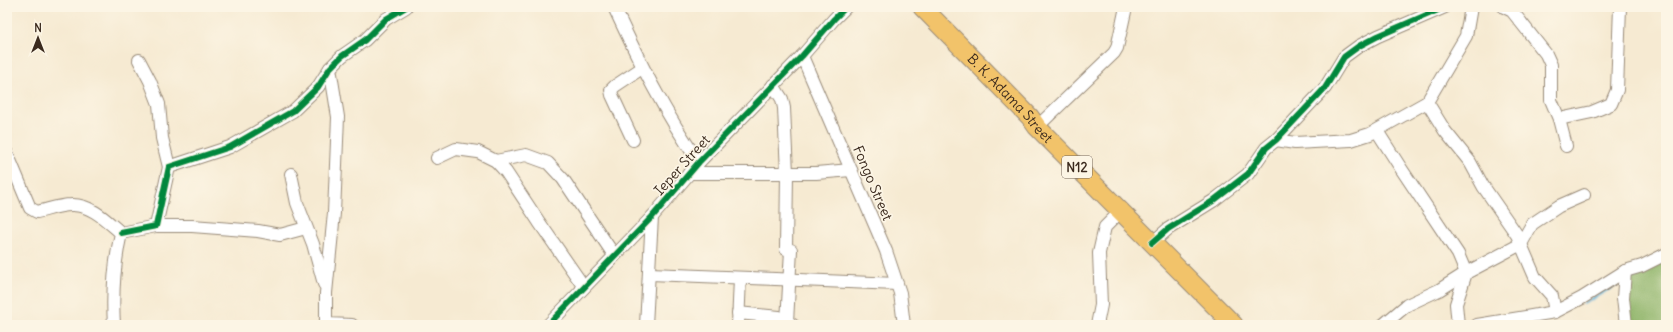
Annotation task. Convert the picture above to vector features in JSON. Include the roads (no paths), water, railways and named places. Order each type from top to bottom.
[{"type":"highway","name":"B. K. Adama Street","points":[[922,7],[1030,117],[1037,127],[1234,325]]},
{"type":"street","points":[[169,168],[230,147],[292,111],[318,87],[330,68],[342,56],[365,40],[386,19],[406,7]]},
{"type":"street","points":[[614,7],[642,68],[681,137],[699,162]]},
{"type":"street","points":[[834,19],[840,7]]},
{"type":"street","points":[[834,19],[846,7]]},
{"type":"street","points":[[1037,127],[1114,53],[1117,48],[1126,7]]},
{"type":"street","points":[[1152,243],[1168,229],[1213,201],[1248,174],[1266,148],[1276,140],[1325,88],[1344,57],[1359,46],[1445,7]]},
{"type":"street","points":[[1276,140],[1295,144],[1351,140],[1377,131],[1427,102],[1466,36],[1471,7]]},
{"type":"street","points":[[1504,7],[1512,11],[1546,54],[1551,65],[1551,100],[1559,119],[1566,146]]},
{"type":"street","points":[[1559,119],[1592,112],[1611,104],[1617,90],[1620,7]]},
{"type":"street","name":"Ieper Street","points":[[548,325],[652,217],[699,162],[802,56],[834,19]]},
{"type":"street","name":"Fongo Street","points":[[802,56],[886,251],[897,284],[904,325]]},
{"type":"street","points":[[139,60],[150,81],[159,104],[162,138],[169,168],[156,226]]},
{"type":"street","points":[[330,68],[338,117],[334,213],[322,325],[352,325]]},
{"type":"street","points":[[633,140],[611,90],[642,68]]},
{"type":"street","points":[[773,85],[782,99],[784,108],[787,173],[786,249],[791,250],[790,324]]},
{"type":"street","points":[[1427,102],[1445,131],[1470,162],[1483,186],[1517,235],[1535,277],[1552,296],[1555,312]]},
{"type":"street","points":[[1377,131],[1458,254],[1466,274],[1456,304],[1458,325]]},
{"type":"street","points":[[437,158],[456,149],[478,152],[496,161],[506,172],[538,222],[584,287]]},
{"type":"street","points":[[7,153],[30,208],[33,211],[37,212],[69,205],[81,205],[102,216],[121,233]]},
{"type":"street","points":[[496,161],[526,156],[548,163],[563,178],[614,255]]},
{"type":"street","points":[[689,173],[816,173],[851,170]]},
{"type":"street","points":[[291,174],[297,204],[313,244],[326,293]]},
{"type":"street","points":[[1383,325],[1407,305],[1439,290],[1521,244],[1532,224],[1559,206],[1584,195]]},
{"type":"street","points":[[1097,325],[1101,304],[1099,253],[1105,227],[1121,211]]},
{"type":"street","points":[[646,325],[652,217]]},
{"type":"street","points":[[121,233],[156,226],[192,226],[258,231],[280,235],[306,228]]},
{"type":"street","points":[[114,325],[112,297],[121,233]]},
{"type":"street","points":[[1477,325],[1555,312],[1625,278],[1642,266],[1666,254]]},
{"type":"street","points":[[650,274],[897,284]]},
{"type":"street","points":[[738,325],[740,278]]},
{"type":"street","points":[[1625,278],[1623,298],[1626,325]]},
{"type":"street","points":[[738,313],[779,317],[790,324]]},
{"type":"waterway","points":[[1628,279],[1645,271]]},
{"type":"waterway","points":[[1584,303],[1621,282]]},
{"type":"waterway","points":[[1516,325],[1538,321]]}]
